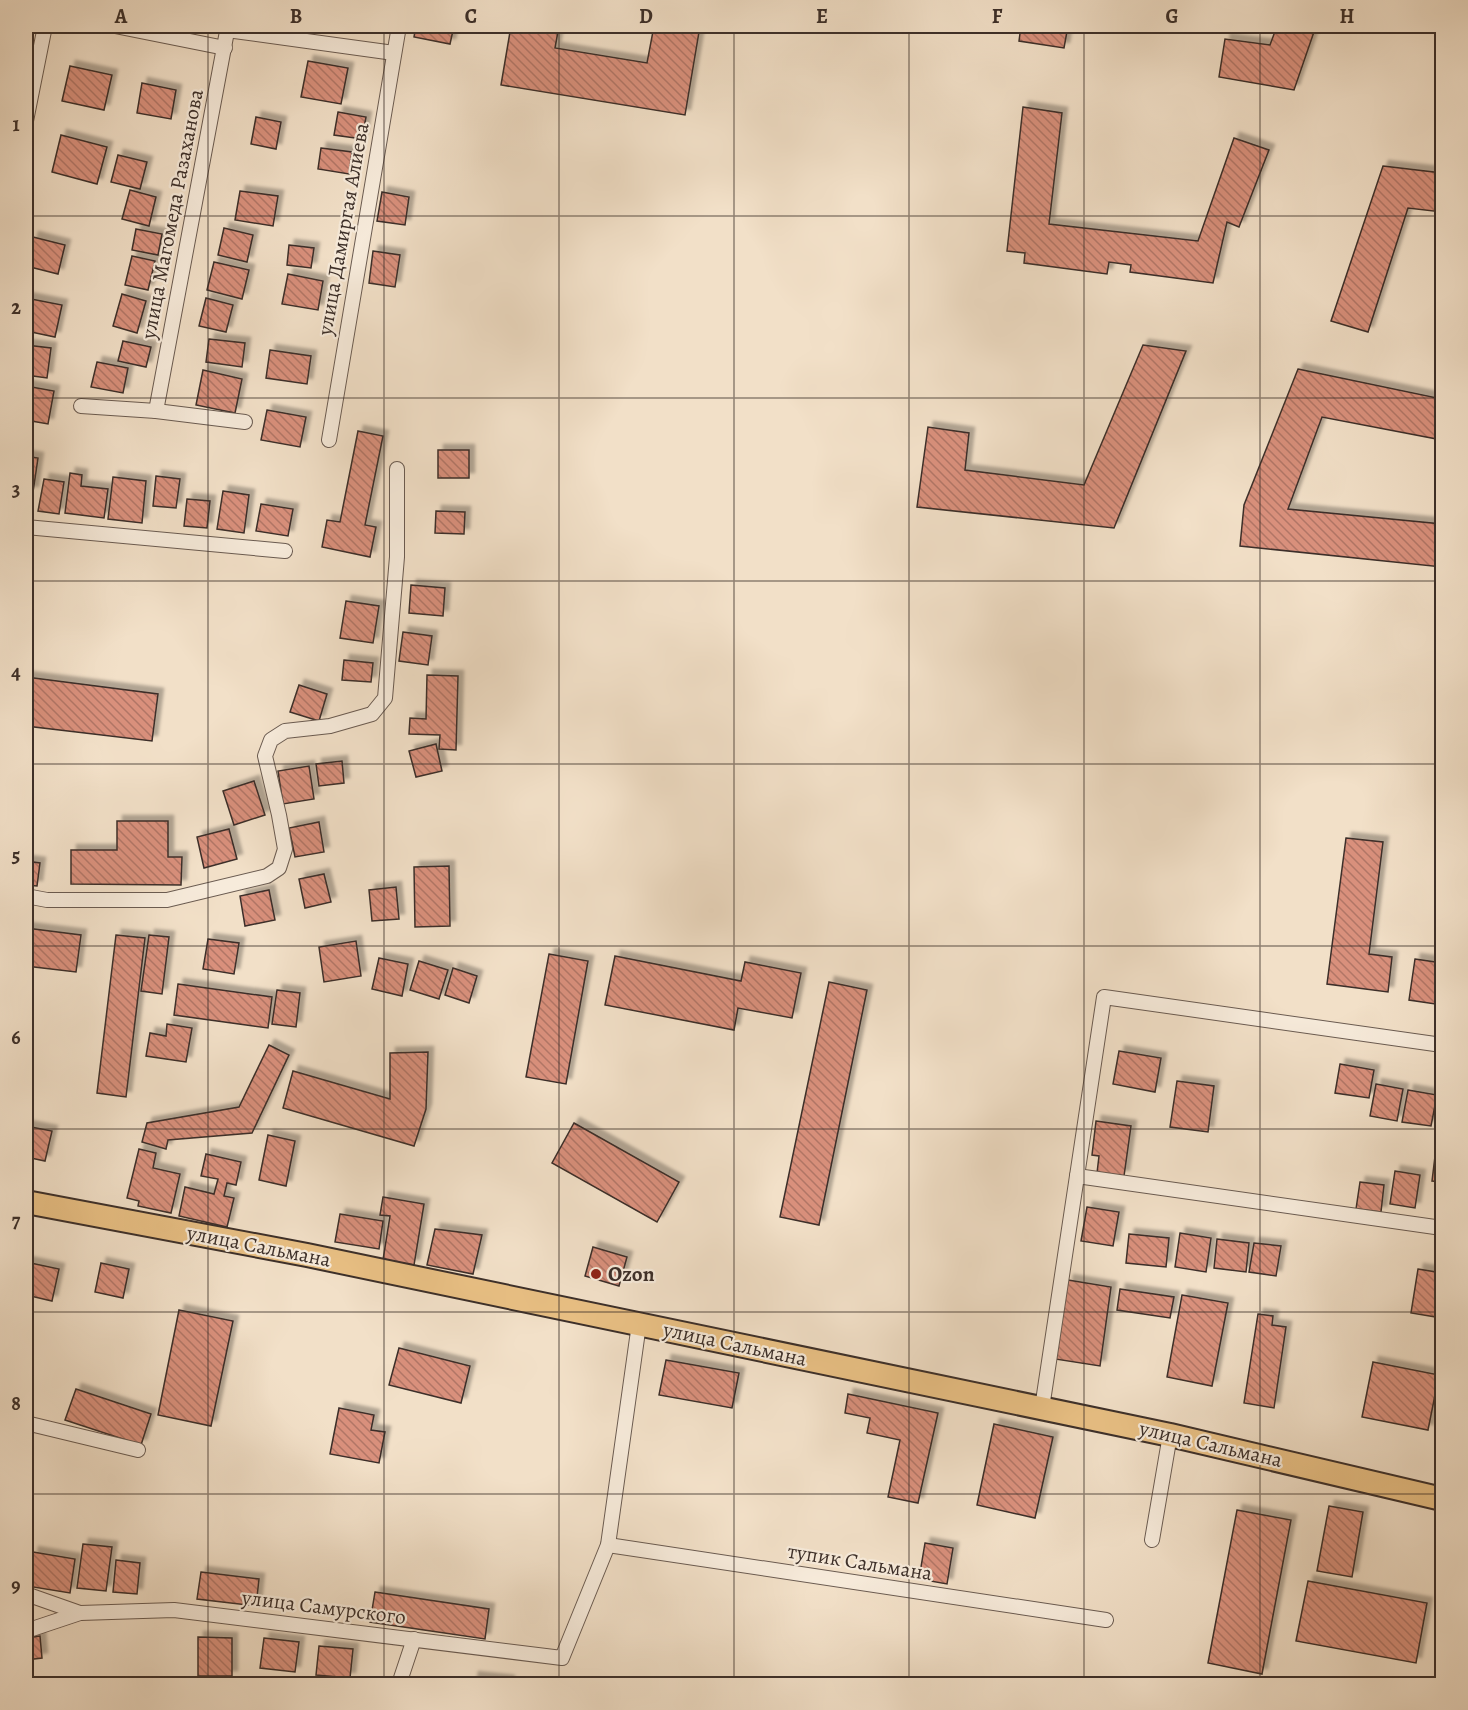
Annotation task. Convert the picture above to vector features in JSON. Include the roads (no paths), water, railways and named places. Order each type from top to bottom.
[{"type":"main road","name":"улица Сальмана","points":[[26,1202],[307,1255],[1170,1434],[1443,1499]]},
{"type":"street","points":[[26,121],[45,26]]},
{"type":"street","points":[[115,26],[225,48]]},
{"type":"street","name":"улица Дамиргая Алиева","points":[[329,440],[399,26]]},
{"type":"street","points":[[228,28],[394,53]]},
{"type":"street","name":"улица Магомеда Разаханова","points":[[156,411],[228,28]]},
{"type":"street","points":[[81,406],[156,411],[245,422]]},
{"type":"street","points":[[26,896],[47,900],[167,900],[267,876],[279,868],[285,849],[265,756],[271,740],[285,731],[330,726],[372,714],[385,698],[397,557],[397,469]]},
{"type":"street","points":[[26,527],[285,551]]},
{"type":"street","points":[[1042,1408],[1104,997],[1443,1045]]},
{"type":"street","points":[[1077,1176],[1443,1228]]},
{"type":"street","points":[[608,1545],[639,1324]]},
{"type":"street","points":[[26,1424],[138,1450]]},
{"type":"street","points":[[1152,1540],[1170,1434]]},
{"type":"street","name":"тупик Сальмана","points":[[608,1545],[1106,1620]]},
{"type":"street","name":"улица Самурского","points":[[26,1631],[80,1613],[174,1610],[562,1658],[608,1545]]},
{"type":"street","name":"улица Самурского","points":[[26,1594],[80,1613]]},
{"type":"street","points":[[399,1684],[414,1638]]},
{"type":"place","name":"Ozon","points":[[596,1274]]}]
